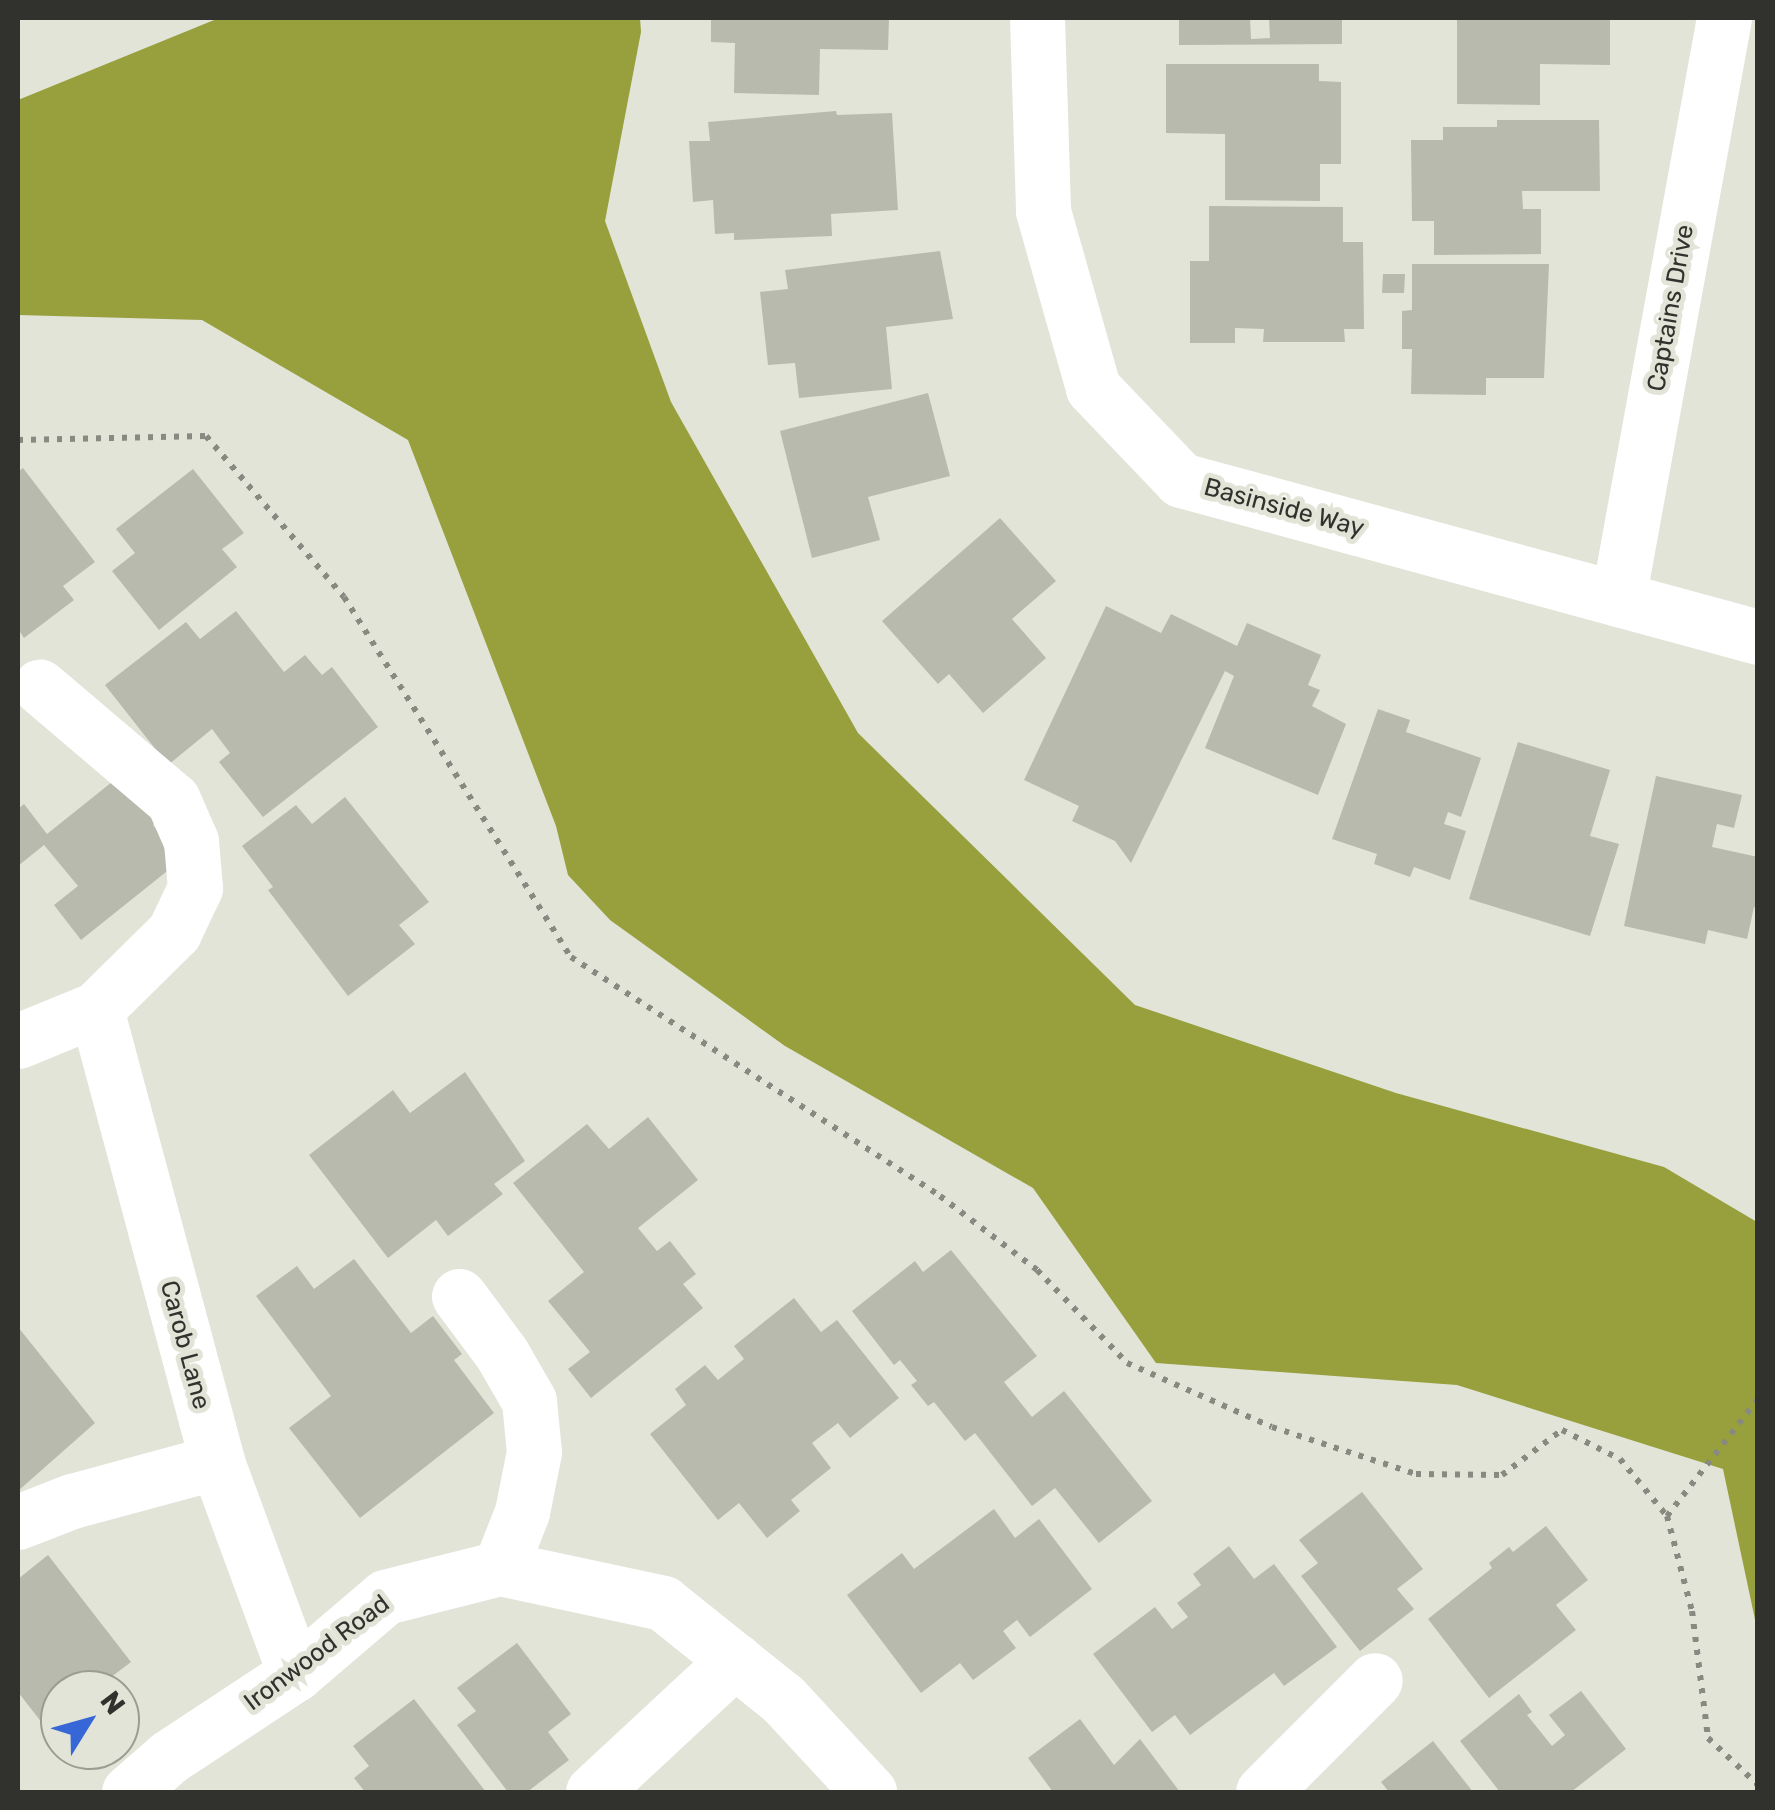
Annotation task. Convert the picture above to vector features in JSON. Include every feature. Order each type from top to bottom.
[{"type":"street","name":"Basinside Way","points":[[1037,18],[1043,211],[1093,388],[1181,480],[1758,637]]},
{"type":"street","name":"Captains Drive","points":[[1618,599],[1724,18]]},
{"type":"street","points":[[18,1042],[96,1010],[174,932],[195,888],[191,840],[173,800],[40,687]]},
{"type":"street","name":"Carob Lane","points":[[96,1010],[216,1462],[296,1674]]},
{"type":"street","points":[[458,1296],[502,1354],[528,1401],[534,1452],[522,1512],[500,1568]]},
{"type":"street","points":[[18,1522],[72,1500],[216,1462]]},
{"type":"street","name":"Ironwood Road","points":[[129,1792],[169,1758],[296,1674],[385,1597],[500,1568],[663,1602],[783,1699],[869,1792]]},
{"type":"street","points":[[593,1792],[736,1660]]},
{"type":"street","points":[[1263,1792],[1375,1680]]},
{"type":"path","points":[[18,440],[206,436],[344,596],[571,956],[940,1196],[1037,1270],[1127,1363],[1272,1427],[1416,1474],[1502,1475],[1562,1430],[1620,1460],[1668,1516],[1692,1611],[1708,1738],[1758,1785]]},
{"type":"path","points":[[1668,1516],[1758,1399]]},
{"type":"shaded area","points":[[219,18],[640,18],[641,32],[605,221],[671,402],[858,733],[1135,1005],[1396,1093],[1664,1167],[1757,1222],[1757,1629],[1723,1469],[1457,1385],[1156,1363],[1033,1188],[785,1046],[610,920],[568,875],[556,826],[408,440],[202,320],[18,315],[18,100]]},
{"type":"building","points":[[711,18],[889,18],[888,50],[820,49],[819,95],[734,93],[735,43],[711,42]]},
{"type":"building","points":[[1179,18],[1250,18],[1251,39],[1270,38],[1269,18],[1342,18],[1342,44],[1179,45]]},
{"type":"building","points":[[1457,18],[1610,18],[1610,65],[1540,64],[1540,105],[1457,104]]},
{"type":"building","points":[[1166,64],[1319,64],[1319,81],[1341,82],[1341,164],[1320,164],[1320,201],[1225,200],[1225,134],[1166,133]]},
{"type":"building","points":[[836,111],[837,115],[892,113],[898,210],[831,214],[832,236],[734,240],[734,233],[715,234],[713,200],[693,202],[689,141],[710,141],[708,122]]},
{"type":"building","points":[[1497,120],[1599,120],[1600,191],[1522,191],[1523,209],[1541,209],[1541,254],[1434,255],[1434,221],[1412,221],[1411,140],[1443,140],[1443,127],[1497,127]]},
{"type":"building","points":[[1209,206],[1343,207],[1343,242],[1363,242],[1364,329],[1344,329],[1345,342],[1263,342],[1264,329],[1235,328],[1235,343],[1190,343],[1190,261],[1209,261]]},
{"type":"building","points":[[940,251],[953,319],[886,327],[892,389],[799,398],[795,363],[768,365],[760,292],[788,289],[785,270]]},
{"type":"building","points":[[1412,264],[1549,264],[1544,378],[1486,378],[1486,395],[1411,394],[1412,349],[1402,349],[1402,311],[1412,310]]},
{"type":"building","points":[[1383,274],[1405,274],[1404,293],[1382,293]]},
{"type":"building","points":[[928,393],[950,476],[868,497],[880,540],[812,558],[780,431]]},
{"type":"building","points":[[23,468],[95,562],[63,586],[74,600],[24,638],[18,629],[18,472]]},
{"type":"building","points":[[193,469],[244,533],[222,549],[237,567],[159,630],[112,571],[135,553],[116,529]]},
{"type":"building","points":[[1000,518],[1056,581],[1012,619],[1046,658],[983,713],[949,674],[938,684],[882,621]]},
{"type":"building","points":[[1106,606],[1161,633],[1171,614],[1237,646],[1247,623],[1321,655],[1308,685],[1320,690],[1312,706],[1346,724],[1318,795],[1205,748],[1234,676],[1225,671],[1131,863],[1115,841],[1072,821],[1079,806],[1024,780]]},
{"type":"building","points":[[236,611],[284,672],[305,655],[322,675],[332,667],[378,727],[263,817],[219,762],[230,753],[212,729],[168,765],[105,685],[186,622],[200,639]]},
{"type":"building","points":[[1378,709],[1410,720],[1406,732],[1481,758],[1461,817],[1448,812],[1444,824],[1466,831],[1450,880],[1414,867],[1410,877],[1374,864],[1377,854],[1332,839]]},
{"type":"building","points":[[1518,742],[1610,770],[1590,836],[1619,844],[1590,936],[1469,899]]},
{"type":"building","points":[[127,770],[163,816],[153,825],[181,860],[81,940],[54,905],[78,886],[44,845],[18,866],[18,809],[24,804],[47,834]]},
{"type":"building","points":[[1656,776],[1742,795],[1734,828],[1717,824],[1712,847],[1758,857],[1758,908],[1754,907],[1747,939],[1708,930],[1705,944],[1624,926]]},
{"type":"building","points":[[345,797],[429,902],[399,925],[415,944],[348,996],[268,890],[273,887],[242,846],[296,805],[312,824]]},
{"type":"building","points":[[465,1072],[525,1161],[494,1184],[503,1194],[448,1236],[436,1220],[388,1258],[309,1155],[393,1090],[410,1113]]},
{"type":"building","points":[[648,1117],[698,1180],[638,1228],[657,1251],[670,1241],[696,1274],[683,1284],[703,1308],[591,1398],[568,1369],[590,1352],[548,1301],[584,1272],[513,1183],[587,1124],[609,1149]]},
{"type":"building","points":[[951,1250],[1037,1356],[1004,1382],[1032,1417],[1064,1391],[1152,1501],[1099,1543],[1055,1488],[1032,1506],[975,1433],[965,1441],[934,1402],[928,1406],[911,1385],[917,1381],[900,1360],[894,1365],[852,1311],[915,1261],[923,1272]]},
{"type":"building","points":[[354,1259],[411,1333],[433,1316],[462,1354],[454,1360],[494,1413],[360,1518],[289,1428],[331,1396],[256,1296],[297,1266],[314,1289]]},
{"type":"building","points":[[794,1298],[821,1332],[837,1320],[899,1398],[850,1438],[838,1423],[812,1443],[831,1468],[791,1500],[800,1511],[767,1538],[739,1503],[718,1520],[650,1434],[686,1405],[675,1389],[705,1365],[718,1380],[744,1359],[734,1346]]},
{"type":"building","points":[[18,1327],[95,1423],[18,1491]]},
{"type":"building","points":[[1362,1492],[1423,1569],[1397,1589],[1414,1609],[1360,1651],[1301,1576],[1318,1563],[1299,1540]]},
{"type":"building","points":[[994,1509],[1015,1538],[1039,1519],[1092,1589],[1030,1637],[1017,1620],[1003,1631],[1016,1648],[973,1680],[960,1663],[921,1693],[847,1595],[902,1553],[914,1569]]},
{"type":"building","points":[[1546,1526],[1588,1580],[1556,1605],[1576,1630],[1489,1698],[1428,1619],[1492,1568],[1489,1563],[1509,1547],[1513,1552]]},
{"type":"building","points":[[1229,1546],[1254,1579],[1274,1564],[1337,1647],[1284,1686],[1274,1673],[1190,1735],[1175,1715],[1152,1732],[1093,1654],[1155,1607],[1172,1629],[1188,1617],[1177,1603],[1201,1585],[1193,1574]]},
{"type":"building","points":[[48,1555],[131,1662],[120,1670],[40,1670],[40,1720],[18,1692],[18,1579]]},
{"type":"building","points":[[517,1643],[571,1714],[548,1732],[569,1760],[527,1792],[508,1792],[457,1725],[476,1711],[457,1688]]},
{"type":"building","points":[[1581,1691],[1626,1749],[1571,1792],[1500,1792],[1460,1741],[1519,1694],[1532,1712],[1527,1715],[1552,1746],[1565,1735],[1549,1715]]},
{"type":"building","points":[[414,1699],[486,1792],[365,1792],[354,1778],[369,1766],[353,1746]]},
{"type":"building","points":[[1080,1719],[1114,1765],[1140,1739],[1180,1792],[1053,1792],[1028,1758]]},
{"type":"building","points":[[1433,1741],[1473,1792],[1389,1792],[1381,1782]]}]
